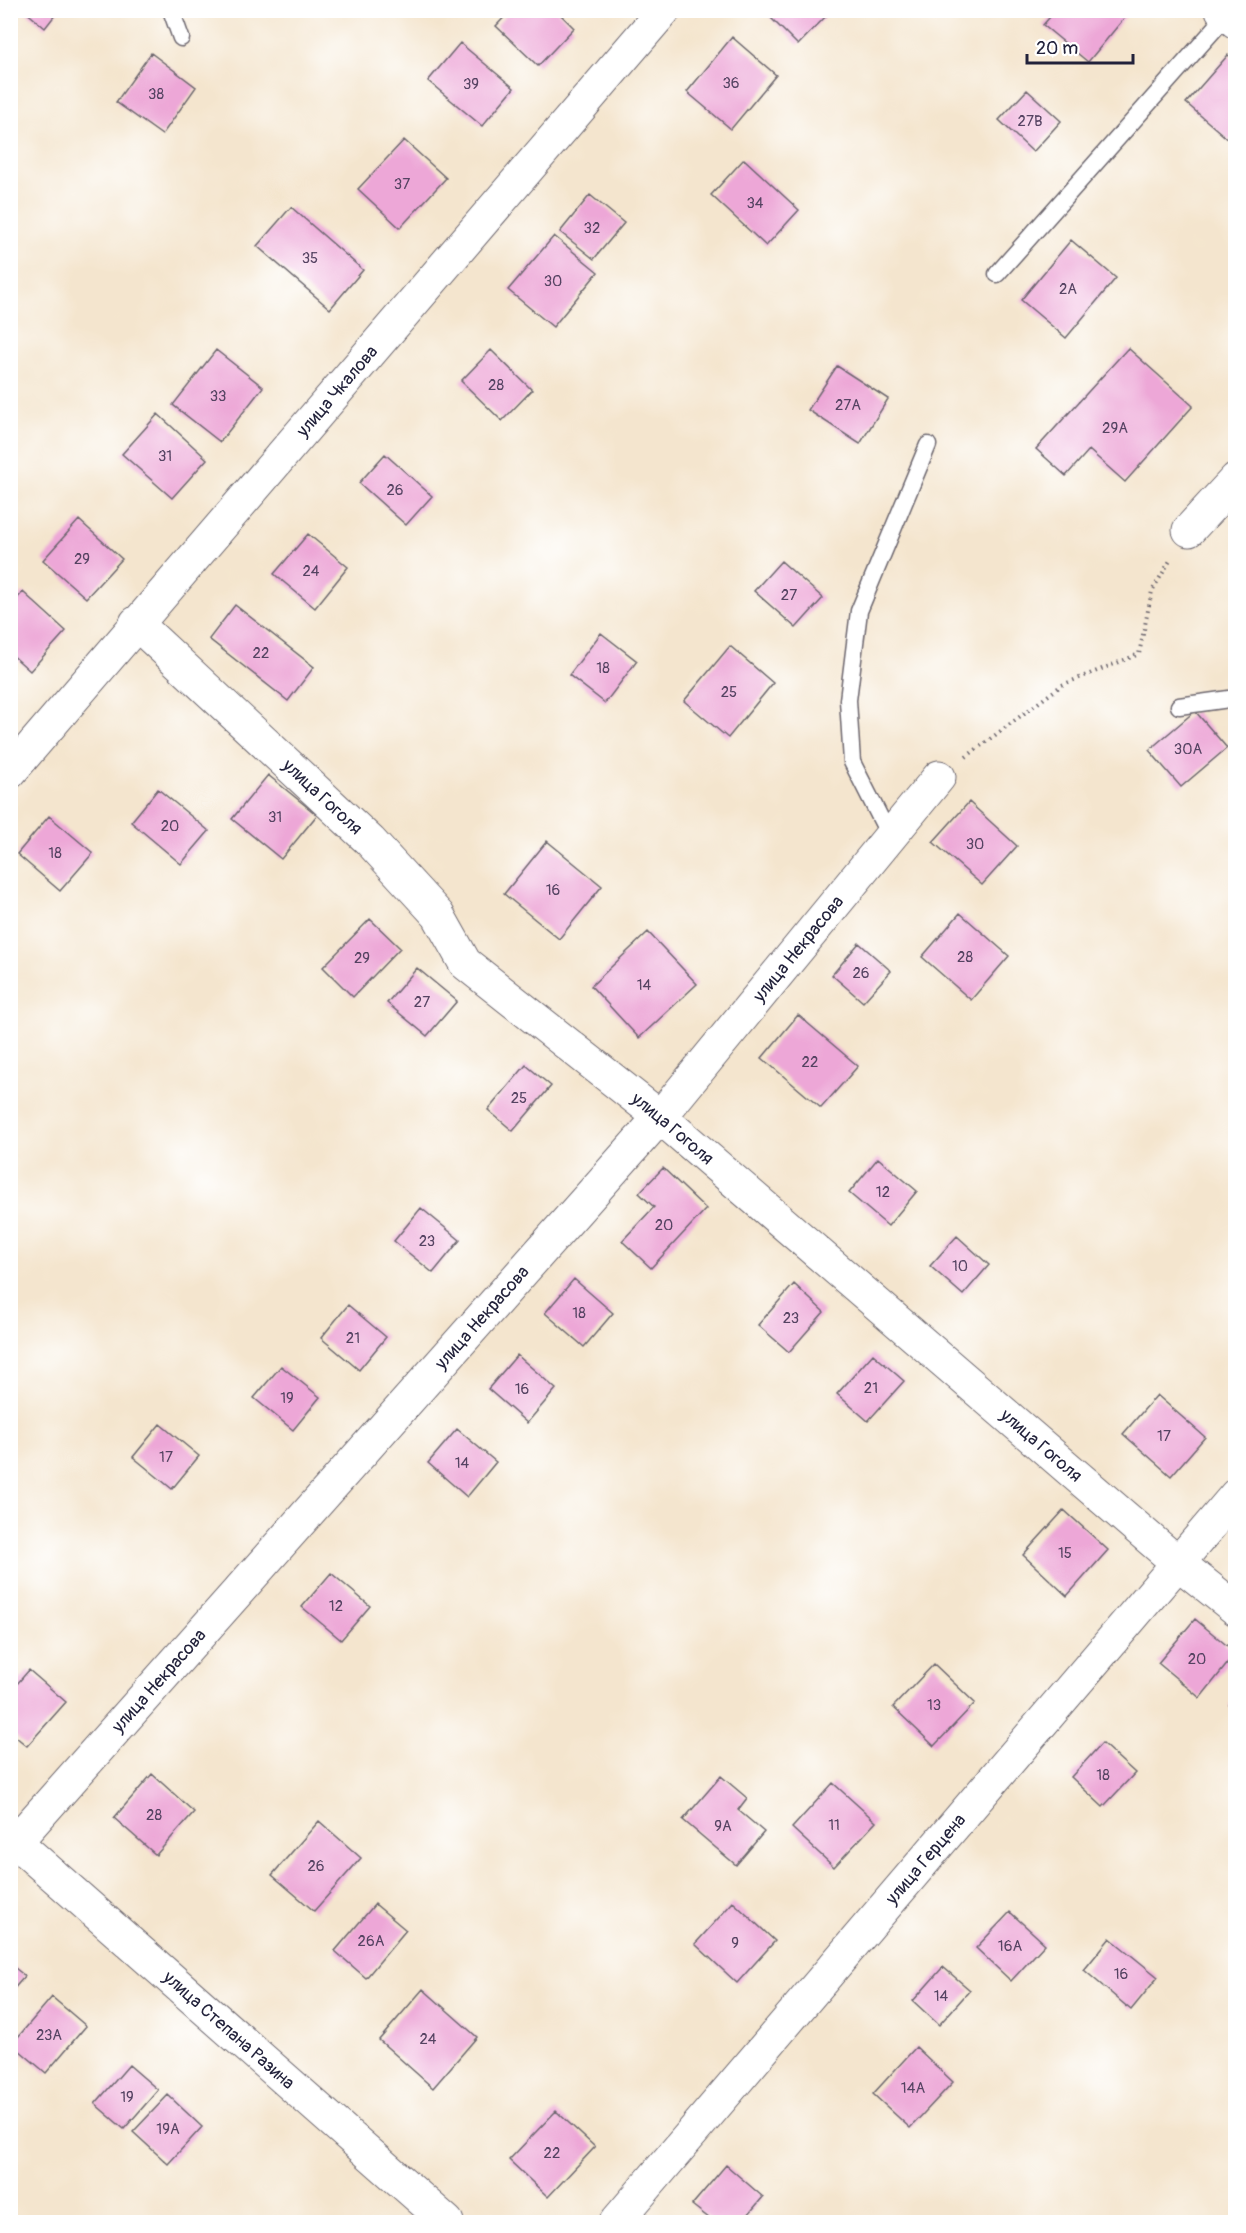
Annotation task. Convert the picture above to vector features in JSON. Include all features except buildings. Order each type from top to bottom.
[{"type":"street","name":"улица Чкалова","points":[[10,772],[664,10]]},
{"type":"street","points":[[1189,530],[1236,479]]},
{"type":"street","name":"улица Гоголя","points":[[136,623],[370,841],[438,915],[465,963],[660,1118],[1178,1563],[1236,1609]]},
{"type":"street","name":"улица Некрасова","points":[[12,1842],[660,1118],[939,777]]},
{"type":"street","name":"улица Герцена","points":[[616,2223],[1236,1495]]},
{"type":"street","name":"улица Степана Разина","points":[[12,1842],[447,2223]]},
{"type":"lane","points":[[171,10],[182,38]]},
{"type":"lane","points":[[997,274],[1228,16]]},
{"type":"lane","points":[[890,837],[852,762],[848,699],[859,611],[928,445]]},
{"type":"lane","points":[[1179,706],[1236,698]]},
{"type":"path","points":[[939,777],[1062,685],[1139,654],[1152,591],[1189,530]]}]
